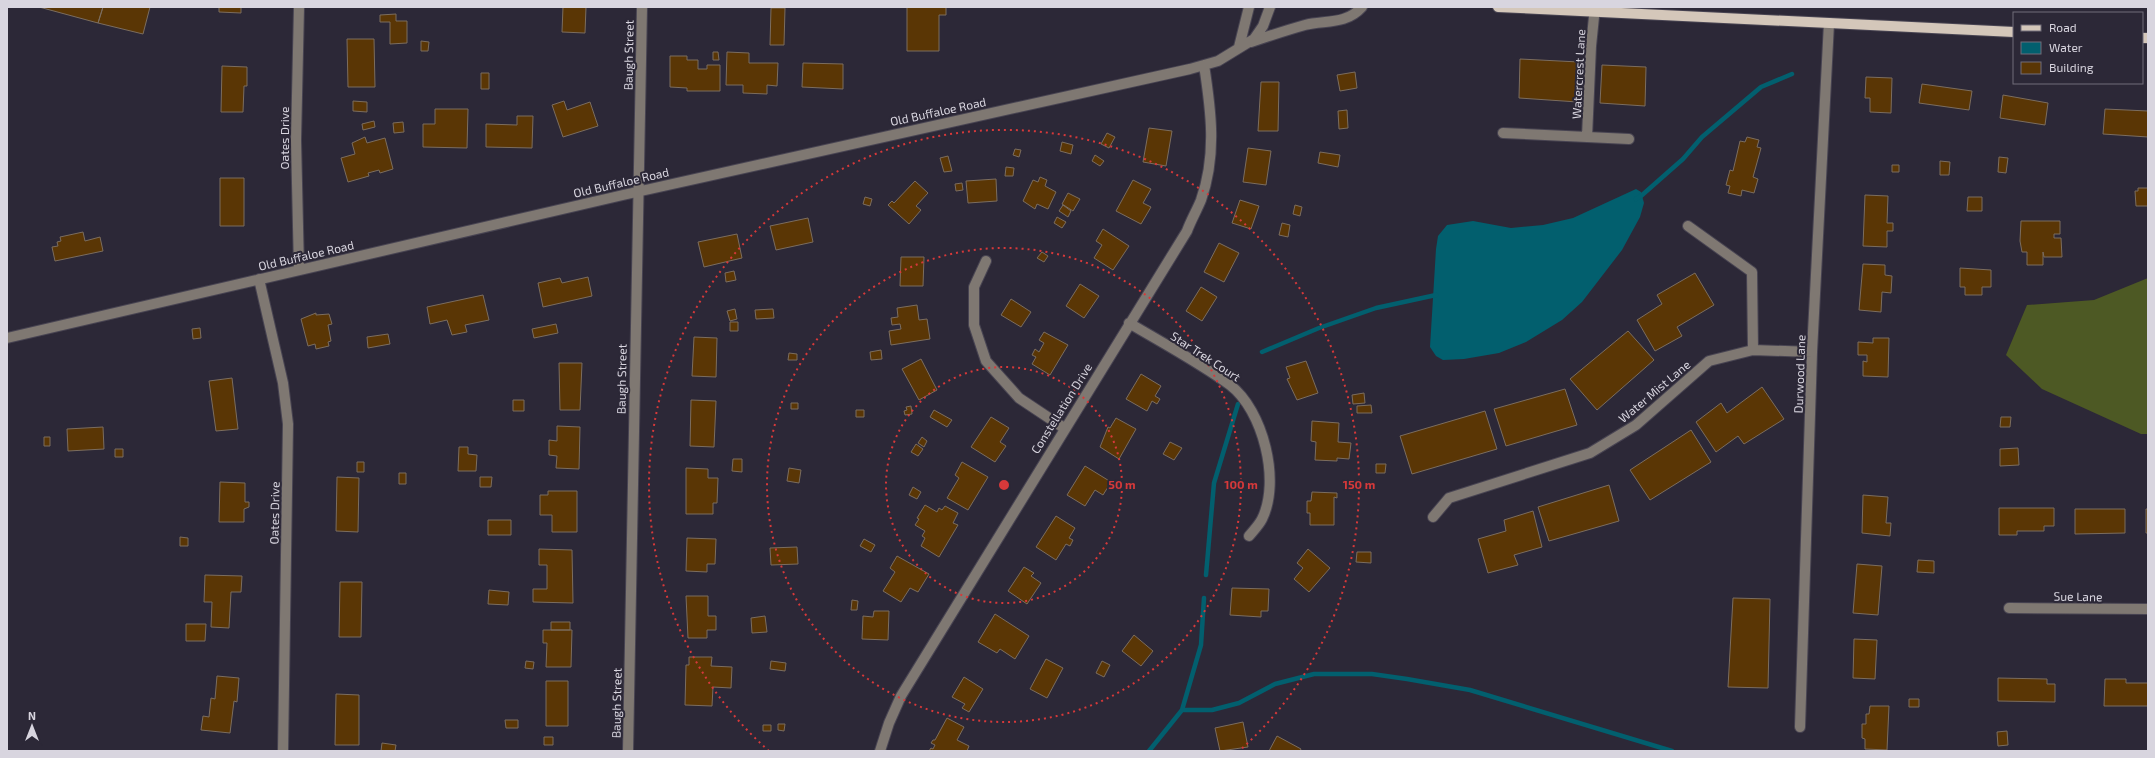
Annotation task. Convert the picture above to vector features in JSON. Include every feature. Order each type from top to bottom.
[{"type":"main road","points":[[1498,7],[1595,9],[2013,32]]},
{"type":"street","name":"Oates Drive","points":[[299,7],[296,140],[299,270]]},
{"type":"street","name":"Baugh Street","points":[[628,751],[642,7]]},
{"type":"street","points":[[1248,7],[1243,45],[1305,25],[1338,22],[1357,13],[1362,7]]},
{"type":"street","name":"Old Buffaloe Road","points":[[7,338],[638,191],[1204,65],[1218,61],[1243,45],[1258,33],[1270,7]]},
{"type":"street","name":"Watercrest Lane","points":[[1587,138],[1591,46],[1595,9]]},
{"type":"street","name":"Durwood Lane","points":[[1800,727],[1812,352],[1829,22]]},
{"type":"street","name":"Constellation Drive","points":[[880,751],[889,723],[902,696],[1064,428],[1187,230],[1201,200],[1212,151],[1212,126],[1204,65]]},
{"type":"street","points":[[1503,133],[1629,139]]},
{"type":"street","points":[[1688,226],[1752,272],[1753,350]]},
{"type":"street","points":[[986,261],[974,287],[974,325],[986,361],[1019,398],[1064,428]]},
{"type":"street","name":"Oates Drive","points":[[259,280],[283,383],[288,424],[282,751]]},
{"type":"street","name":"Star Trek Court","points":[[1129,323],[1231,386],[1250,409],[1263,440],[1270,477],[1269,497],[1262,519],[1249,536]]},
{"type":"street","name":"Water Mist Lane","points":[[1433,517],[1450,498],[1590,453],[1636,425],[1709,362],[1753,350],[1812,352]]},
{"type":"street","name":"Sue Lane","points":[[2009,608],[2148,609]]},
{"type":"green space","points":[[2148,278],[2148,434],[2141,434],[2042,389],[2006,355],[2027,305],[2094,300]]},
{"type":"water","points":[[1636,189],[1641,192],[1644,203],[1640,217],[1622,250],[1582,302],[1562,320],[1526,342],[1499,353],[1464,359],[1443,360],[1436,356],[1430,347],[1436,249],[1438,236],[1447,225],[1473,221],[1511,228],[1543,225],[1573,218]]},
{"type":"building","points":[[39,7],[103,7],[98,23]]},
{"type":"building","points":[[103,7],[150,7],[143,34],[98,23]]},
{"type":"building","points":[[219,7],[241,7],[241,13],[219,12]]},
{"type":"building","points":[[563,7],[586,7],[585,33],[562,32]]},
{"type":"building","points":[[907,7],[946,7],[946,15],[939,15],[939,51],[907,51]]},
{"type":"building","points":[[771,8],[785,8],[784,45],[770,45]]},
{"type":"building","points":[[396,14],[396,21],[407,21],[407,43],[390,44],[390,22],[380,22],[380,15]]},
{"type":"building","points":[[347,39],[374,39],[375,87],[348,87]]},
{"type":"building","points":[[421,41],[429,42],[428,51],[421,51]]},
{"type":"building","points":[[713,52],[718,52],[719,60],[713,60]]},
{"type":"building","points":[[727,52],[749,53],[749,63],[778,63],[777,86],[767,85],[767,94],[743,93],[743,85],[726,85]]},
{"type":"building","points":[[670,56],[687,56],[687,60],[698,60],[698,69],[707,69],[707,65],[720,65],[720,91],[687,91],[687,88],[670,87]]},
{"type":"building","points":[[1520,59],[1579,62],[1578,102],[1519,98]]},
{"type":"building","points":[[803,63],[843,64],[843,89],[802,87]]},
{"type":"building","points":[[1602,65],[1646,67],[1645,106],[1600,103]]},
{"type":"building","points":[[222,66],[247,67],[247,86],[244,86],[243,112],[221,112]]},
{"type":"building","points":[[1355,72],[1357,88],[1340,91],[1337,75]]},
{"type":"building","points":[[481,73],[489,73],[489,89],[481,89]]},
{"type":"building","points":[[1866,77],[1892,78],[1891,113],[1870,112],[1870,98],[1865,98]]},
{"type":"building","points":[[1261,82],[1279,82],[1278,131],[1258,131]]},
{"type":"building","points":[[1922,84],[1972,91],[1969,110],[1919,103]]},
{"type":"building","points":[[2003,95],[2048,103],[2045,125],[2000,118]]},
{"type":"building","points":[[353,101],[367,102],[367,112],[353,111]]},
{"type":"building","points":[[564,101],[567,110],[590,102],[598,126],[563,137],[552,105]]},
{"type":"building","points":[[435,109],[468,109],[467,148],[423,147],[423,124],[435,124]]},
{"type":"building","points":[[2105,109],[2148,111],[2148,137],[2103,134]]},
{"type":"building","points":[[1347,110],[1348,128],[1339,129],[1338,111]]},
{"type":"building","points":[[517,116],[533,116],[532,148],[486,147],[486,124],[517,125]]},
{"type":"building","points":[[374,121],[375,127],[363,130],[362,124]]},
{"type":"building","points":[[403,122],[404,132],[394,133],[393,123]]},
{"type":"building","points":[[1149,128],[1172,131],[1166,166],[1143,162]]},
{"type":"building","points":[[1107,133],[1115,137],[1109,148],[1101,144]]},
{"type":"building","points":[[365,137],[367,143],[385,138],[393,169],[380,173],[379,170],[368,173],[369,176],[348,182],[341,158],[355,154],[352,143]]},
{"type":"building","points":[[1747,137],[1759,140],[1757,147],[1761,148],[1753,177],[1758,179],[1754,193],[1742,190],[1741,196],[1728,193],[1730,186],[1726,185],[1730,170],[1733,171],[1740,141],[1745,142]]},
{"type":"building","points":[[1062,142],[1073,145],[1071,154],[1060,151]]},
{"type":"building","points":[[1248,148],[1271,151],[1266,185],[1243,182]]},
{"type":"building","points":[[1015,149],[1021,150],[1019,157],[1013,155]]},
{"type":"building","points":[[1320,152],[1340,155],[1338,167],[1318,163]]},
{"type":"building","points":[[1095,155],[1104,161],[1100,166],[1092,161]]},
{"type":"building","points":[[948,156],[952,171],[944,172],[940,158]]},
{"type":"building","points":[[1999,157],[2008,158],[2006,173],[1998,172]]},
{"type":"building","points":[[1940,161],[1950,162],[1949,175],[1940,175]]},
{"type":"building","points":[[1892,165],[1899,165],[1899,172],[1892,172]]},
{"type":"building","points":[[1006,167],[1014,168],[1013,176],[1005,176]]},
{"type":"building","points":[[1040,177],[1047,180],[1045,186],[1056,192],[1048,209],[1037,204],[1035,209],[1023,201],[1033,180],[1038,182]]},
{"type":"building","points":[[220,178],[244,178],[244,226],[220,226]]},
{"type":"building","points":[[996,179],[997,201],[968,203],[966,181]]},
{"type":"building","points":[[1133,180],[1151,189],[1143,203],[1151,207],[1141,224],[1116,211]]},
{"type":"building","points":[[915,181],[928,193],[916,206],[921,210],[909,224],[888,205],[892,201],[894,203]]},
{"type":"building","points":[[962,183],[963,190],[956,191],[955,184]]},
{"type":"building","points":[[2138,188],[2148,188],[2148,206],[2136,206],[2135,191],[2138,191]]},
{"type":"building","points":[[1068,193],[1080,199],[1073,211],[1062,204]]},
{"type":"building","points":[[1865,195],[1888,196],[1887,223],[1893,223],[1893,231],[1887,231],[1887,247],[1863,246]]},
{"type":"building","points":[[865,197],[872,199],[870,206],[863,204]]},
{"type":"building","points":[[1968,197],[1982,197],[1982,211],[1967,211]]},
{"type":"building","points":[[1240,200],[1259,206],[1251,229],[1232,223]]},
{"type":"building","points":[[1063,205],[1071,211],[1068,217],[1059,211]]},
{"type":"building","points":[[1295,205],[1302,207],[1300,216],[1293,214]]},
{"type":"building","points":[[1057,217],[1066,222],[1062,228],[1054,223]]},
{"type":"building","points":[[808,218],[813,242],[776,250],[770,226]]},
{"type":"building","points":[[2021,221],[2060,221],[2060,234],[2054,234],[2054,238],[2061,238],[2062,257],[2044,257],[2043,252],[2043,265],[2027,265],[2027,252],[2022,252],[2020,241]]},
{"type":"building","points":[[1282,223],[1290,225],[1288,237],[1279,235]]},
{"type":"building","points":[[1103,229],[1129,246],[1113,270],[1094,258],[1102,245],[1096,241]]},
{"type":"building","points":[[83,232],[85,241],[100,237],[103,251],[55,261],[52,247],[58,246],[57,242],[61,241],[60,237]]},
{"type":"building","points":[[737,234],[742,258],[704,267],[698,242]]},
{"type":"building","points":[[1219,243],[1239,253],[1224,282],[1204,272]]},
{"type":"building","points":[[1042,252],[1048,256],[1044,262],[1037,258]]},
{"type":"building","points":[[901,257],[924,257],[923,286],[900,286]]},
{"type":"building","points":[[1863,264],[1885,265],[1885,275],[1892,276],[1891,293],[1882,292],[1881,312],[1859,310]]},
{"type":"building","points":[[1960,268],[1991,270],[1991,287],[1982,287],[1982,295],[1965,295],[1965,287],[1960,287]]},
{"type":"building","points":[[734,271],[736,280],[726,282],[725,273]]},
{"type":"building","points":[[1695,273],[1714,305],[1677,327],[1682,336],[1655,351],[1637,320],[1662,304],[1657,295]]},
{"type":"building","points":[[588,277],[592,296],[543,307],[538,283],[560,278],[562,283]]},
{"type":"building","points":[[1080,284],[1099,296],[1084,318],[1066,306]]},
{"type":"building","points":[[1201,287],[1217,297],[1202,321],[1186,311]]},
{"type":"building","points":[[483,295],[489,320],[465,325],[467,332],[452,335],[447,320],[430,324],[427,307]]},
{"type":"building","points":[[1011,299],[1031,312],[1021,327],[1001,315]]},
{"type":"building","points":[[917,305],[919,320],[927,319],[930,339],[891,345],[889,331],[901,329],[900,324],[892,325],[891,318],[898,317],[897,308]]},
{"type":"building","points":[[735,309],[737,319],[730,321],[727,311]]},
{"type":"building","points":[[773,309],[774,318],[756,319],[755,310]]},
{"type":"building","points":[[316,313],[316,315],[329,314],[332,324],[328,325],[331,341],[328,342],[329,346],[316,349],[315,344],[308,346],[301,319]]},
{"type":"building","points":[[730,322],[738,322],[738,331],[730,331]]},
{"type":"building","points":[[556,324],[558,333],[534,338],[532,329]]},
{"type":"building","points":[[200,328],[201,338],[193,339],[192,329]]},
{"type":"building","points":[[1628,331],[1654,360],[1597,410],[1570,379]]},
{"type":"building","points":[[1044,332],[1068,345],[1050,375],[1032,364],[1036,357],[1032,355],[1035,349],[1039,352],[1044,343],[1039,340]]},
{"type":"building","points":[[388,334],[390,344],[368,348],[367,337]]},
{"type":"building","points":[[694,337],[717,338],[716,377],[692,376]]},
{"type":"building","points":[[1873,338],[1889,338],[1888,377],[1863,376],[1863,361],[1867,362],[1867,355],[1858,355],[1858,342],[1873,343]]},
{"type":"building","points":[[881,350],[882,359],[871,360],[870,352]]},
{"type":"building","points":[[789,353],[797,354],[797,360],[788,360]]},
{"type":"building","points":[[921,359],[937,390],[919,400],[902,369]]},
{"type":"building","points":[[1306,361],[1318,393],[1297,400],[1287,379],[1290,378],[1286,367]]},
{"type":"building","points":[[559,363],[582,363],[580,410],[560,410]]},
{"type":"building","points":[[1141,374],[1161,386],[1155,396],[1160,399],[1157,404],[1152,401],[1147,411],[1126,399]]},
{"type":"building","points":[[232,378],[238,429],[216,431],[209,381]]},
{"type":"building","points":[[1762,387],[1784,419],[1744,444],[1738,436],[1716,452],[1696,422],[1721,403],[1727,413]]},
{"type":"building","points":[[1565,389],[1577,425],[1506,446],[1494,409]]},
{"type":"building","points":[[1364,393],[1365,403],[1353,404],[1352,395]]},
{"type":"building","points":[[513,400],[524,400],[524,411],[513,411]]},
{"type":"building","points":[[691,400],[716,401],[714,447],[690,446]]},
{"type":"building","points":[[791,403],[798,403],[798,409],[791,409]]},
{"type":"building","points":[[1371,405],[1372,413],[1357,413],[1357,406]]},
{"type":"building","points":[[911,406],[912,414],[905,415],[904,411],[907,410],[906,407]]},
{"type":"building","points":[[856,410],[864,410],[864,417],[856,417]]},
{"type":"building","points":[[934,410],[952,420],[947,427],[930,417]]},
{"type":"building","points":[[1485,411],[1497,449],[1412,474],[1400,436]]},
{"type":"building","points":[[991,417],[1009,428],[1000,442],[1006,446],[995,462],[971,447]]},
{"type":"building","points":[[2001,417],[2011,417],[2010,427],[2000,427]]},
{"type":"building","points":[[1116,418],[1136,429],[1119,459],[1100,447],[1108,427],[1110,428]]},
{"type":"building","points":[[1312,421],[1339,423],[1338,442],[1351,443],[1349,459],[1337,458],[1337,461],[1315,460],[1316,442],[1311,441]]},
{"type":"building","points":[[557,426],[580,427],[579,469],[556,468],[557,456],[549,455],[549,440],[557,441]]},
{"type":"building","points":[[103,427],[104,449],[68,451],[67,429]]},
{"type":"building","points":[[1691,430],[1711,462],[1650,500],[1630,470]]},
{"type":"building","points":[[44,437],[50,437],[50,446],[44,446]]},
{"type":"building","points":[[922,437],[927,441],[924,447],[918,443]]},
{"type":"building","points":[[1170,442],[1182,448],[1174,460],[1163,454]]},
{"type":"building","points":[[916,444],[923,449],[918,456],[911,452]]},
{"type":"building","points":[[459,447],[468,447],[468,454],[477,455],[476,471],[458,471]]},
{"type":"building","points":[[2018,448],[2019,465],[2000,466],[2000,449]]},
{"type":"building","points":[[115,449],[123,449],[123,457],[115,457]]},
{"type":"building","points":[[733,459],[742,459],[742,472],[732,471]]},
{"type":"building","points":[[357,462],[364,462],[364,472],[357,472]]},
{"type":"building","points":[[962,462],[988,477],[968,510],[947,498],[959,478],[955,475]]},
{"type":"building","points":[[1376,464],[1386,464],[1385,473],[1376,473]]},
{"type":"building","points":[[1085,466],[1111,482],[1103,495],[1095,490],[1085,506],[1067,495]]},
{"type":"building","points":[[686,468],[708,469],[708,478],[718,478],[717,503],[713,503],[713,514],[686,514]]},
{"type":"building","points":[[789,468],[801,470],[799,483],[787,481]]},
{"type":"building","points":[[399,473],[406,473],[406,484],[399,484]]},
{"type":"building","points":[[337,477],[359,478],[358,532],[336,531]]},
{"type":"building","points":[[480,477],[492,477],[491,487],[480,487]]},
{"type":"building","points":[[220,482],[245,483],[245,502],[249,502],[249,507],[244,509],[244,522],[219,522]]},
{"type":"building","points":[[1609,485],[1619,521],[1549,541],[1538,507]]},
{"type":"building","points":[[913,487],[921,492],[917,499],[909,495]]},
{"type":"building","points":[[548,491],[577,491],[577,532],[552,532],[552,515],[540,515],[540,495],[548,495]]},
{"type":"building","points":[[1312,492],[1337,493],[1337,498],[1334,497],[1334,525],[1310,525],[1310,513],[1307,513],[1307,501],[1311,501]]},
{"type":"building","points":[[1863,495],[1888,497],[1886,523],[1891,523],[1890,536],[1862,533]]},
{"type":"building","points":[[925,505],[937,512],[939,508],[942,510],[945,506],[958,513],[953,523],[958,525],[939,557],[921,546],[925,538],[922,536],[925,531],[915,525],[919,519],[917,518]]},
{"type":"building","points":[[1999,508],[2054,508],[2054,526],[2044,526],[2044,531],[2017,531],[2017,535],[1999,535]]},
{"type":"building","points":[[2075,509],[2125,509],[2125,533],[2075,534]]},
{"type":"building","points":[[2146,509],[2148,509],[2148,533],[2146,533]]},
{"type":"building","points":[[1533,511],[1542,547],[1514,555],[1518,565],[1488,573],[1478,539],[1506,531],[1504,520]]},
{"type":"building","points":[[1056,516],[1075,528],[1069,538],[1073,540],[1070,546],[1066,544],[1056,560],[1036,547]]},
{"type":"building","points":[[488,520],[511,520],[511,535],[488,535]]},
{"type":"building","points":[[180,537],[188,538],[188,546],[180,546]]},
{"type":"building","points":[[687,538],[716,539],[715,564],[707,564],[707,572],[686,571]]},
{"type":"building","points":[[864,539],[875,545],[871,552],[860,546]]},
{"type":"building","points":[[797,547],[798,564],[771,565],[770,548]]},
{"type":"building","points":[[539,549],[572,550],[573,603],[533,602],[533,589],[547,589],[547,565],[539,565]]},
{"type":"building","points":[[1308,549],[1330,568],[1309,592],[1294,579],[1303,568],[1297,563]]},
{"type":"building","points":[[1357,552],[1371,552],[1371,563],[1356,562]]},
{"type":"building","points":[[897,556],[929,574],[918,592],[910,588],[901,602],[883,591],[895,572],[890,568]]},
{"type":"building","points":[[1918,560],[1934,561],[1934,573],[1917,572]]},
{"type":"building","points":[[1857,564],[1882,566],[1878,615],[1853,613]]},
{"type":"building","points":[[1024,567],[1034,573],[1031,576],[1041,583],[1027,604],[1008,591]]},
{"type":"building","points":[[205,575],[242,576],[241,592],[231,592],[229,628],[211,627],[212,602],[204,602]]},
{"type":"building","points":[[340,582],[362,582],[361,637],[339,637]]},
{"type":"building","points":[[1232,588],[1269,589],[1268,611],[1261,611],[1261,617],[1230,615]]},
{"type":"building","points":[[489,590],[509,592],[508,605],[488,604]]},
{"type":"building","points":[[686,596],[708,596],[708,616],[716,616],[716,630],[707,630],[707,638],[688,638]]},
{"type":"building","points":[[1733,598],[1770,599],[1768,688],[1728,687]]},
{"type":"building","points":[[852,600],[858,601],[857,610],[851,610]]},
{"type":"building","points":[[874,611],[889,611],[888,640],[862,639],[863,616],[873,617]]},
{"type":"building","points":[[995,614],[1029,636],[1015,659],[1000,649],[997,653],[978,642]]},
{"type":"building","points":[[765,616],[767,632],[752,633],[751,618]]},
{"type":"building","points":[[551,622],[570,622],[570,630],[551,630]]},
{"type":"building","points":[[186,624],[206,624],[205,641],[186,641]]},
{"type":"building","points":[[543,630],[572,630],[571,667],[546,667],[547,643],[543,643]]},
{"type":"building","points":[[1134,635],[1153,651],[1141,666],[1122,651]]},
{"type":"building","points":[[1854,639],[1877,640],[1875,679],[1853,678]]},
{"type":"building","points":[[689,657],[712,657],[711,666],[732,667],[731,688],[713,687],[712,706],[685,705],[686,665],[689,665]]},
{"type":"building","points":[[1046,659],[1063,668],[1047,698],[1030,689]]},
{"type":"building","points":[[526,661],[534,662],[533,669],[525,668]]},
{"type":"building","points":[[771,661],[786,663],[785,671],[770,669]]},
{"type":"building","points":[[1102,661],[1110,665],[1104,677],[1096,673]]},
{"type":"building","points":[[217,676],[239,678],[237,702],[234,701],[230,733],[201,730],[203,716],[209,717],[211,698],[215,699]]},
{"type":"building","points":[[964,677],[983,689],[969,712],[962,708],[965,704],[952,697]]},
{"type":"building","points":[[1998,678],[2047,679],[2047,684],[2055,684],[2055,702],[1998,701]]},
{"type":"building","points":[[2105,679],[2126,679],[2126,683],[2148,683],[2148,706],[2104,706]]},
{"type":"building","points":[[546,681],[568,681],[568,726],[546,726]]},
{"type":"building","points":[[336,694],[359,695],[359,745],[335,745]]},
{"type":"building","points":[[1909,699],[1919,699],[1919,707],[1909,707]]},
{"type":"building","points":[[1870,706],[1889,706],[1887,750],[1865,749],[1865,739],[1862,738],[1862,724],[1866,724],[1866,714],[1869,714]]},
{"type":"building","points":[[947,718],[964,727],[957,740],[969,746],[967,751],[929,751],[931,748],[933,749],[935,745],[931,743],[935,740]]},
{"type":"building","points":[[505,720],[518,720],[518,728],[506,728]]},
{"type":"building","points":[[1243,722],[1248,747],[1220,751],[1215,728]]},
{"type":"building","points":[[778,724],[785,724],[784,731],[778,730]]},
{"type":"building","points":[[763,725],[771,725],[771,731],[763,731]]},
{"type":"building","points":[[2007,731],[2008,745],[1998,746],[1997,732]]},
{"type":"building","points":[[1277,736],[1301,749],[1300,751],[1269,751]]},
{"type":"building","points":[[544,737],[553,737],[553,745],[544,745]]},
{"type":"building","points":[[382,743],[396,745],[395,751],[381,751]]},
{"type":"waterway","points":[[1636,199],[1683,159],[1702,137],[1761,87],[1792,74]]},
{"type":"waterway","points":[[1262,352],[1319,328],[1376,308],[1436,295]]},
{"type":"waterway","points":[[1206,575],[1214,483],[1238,404]]},
{"type":"waterway","points":[[1149,751],[1182,710],[1201,645],[1204,598]]},
{"type":"waterway","points":[[1182,710],[1212,710],[1239,703],[1275,684],[1314,674],[1372,674],[1470,690],[1672,751]]}]
